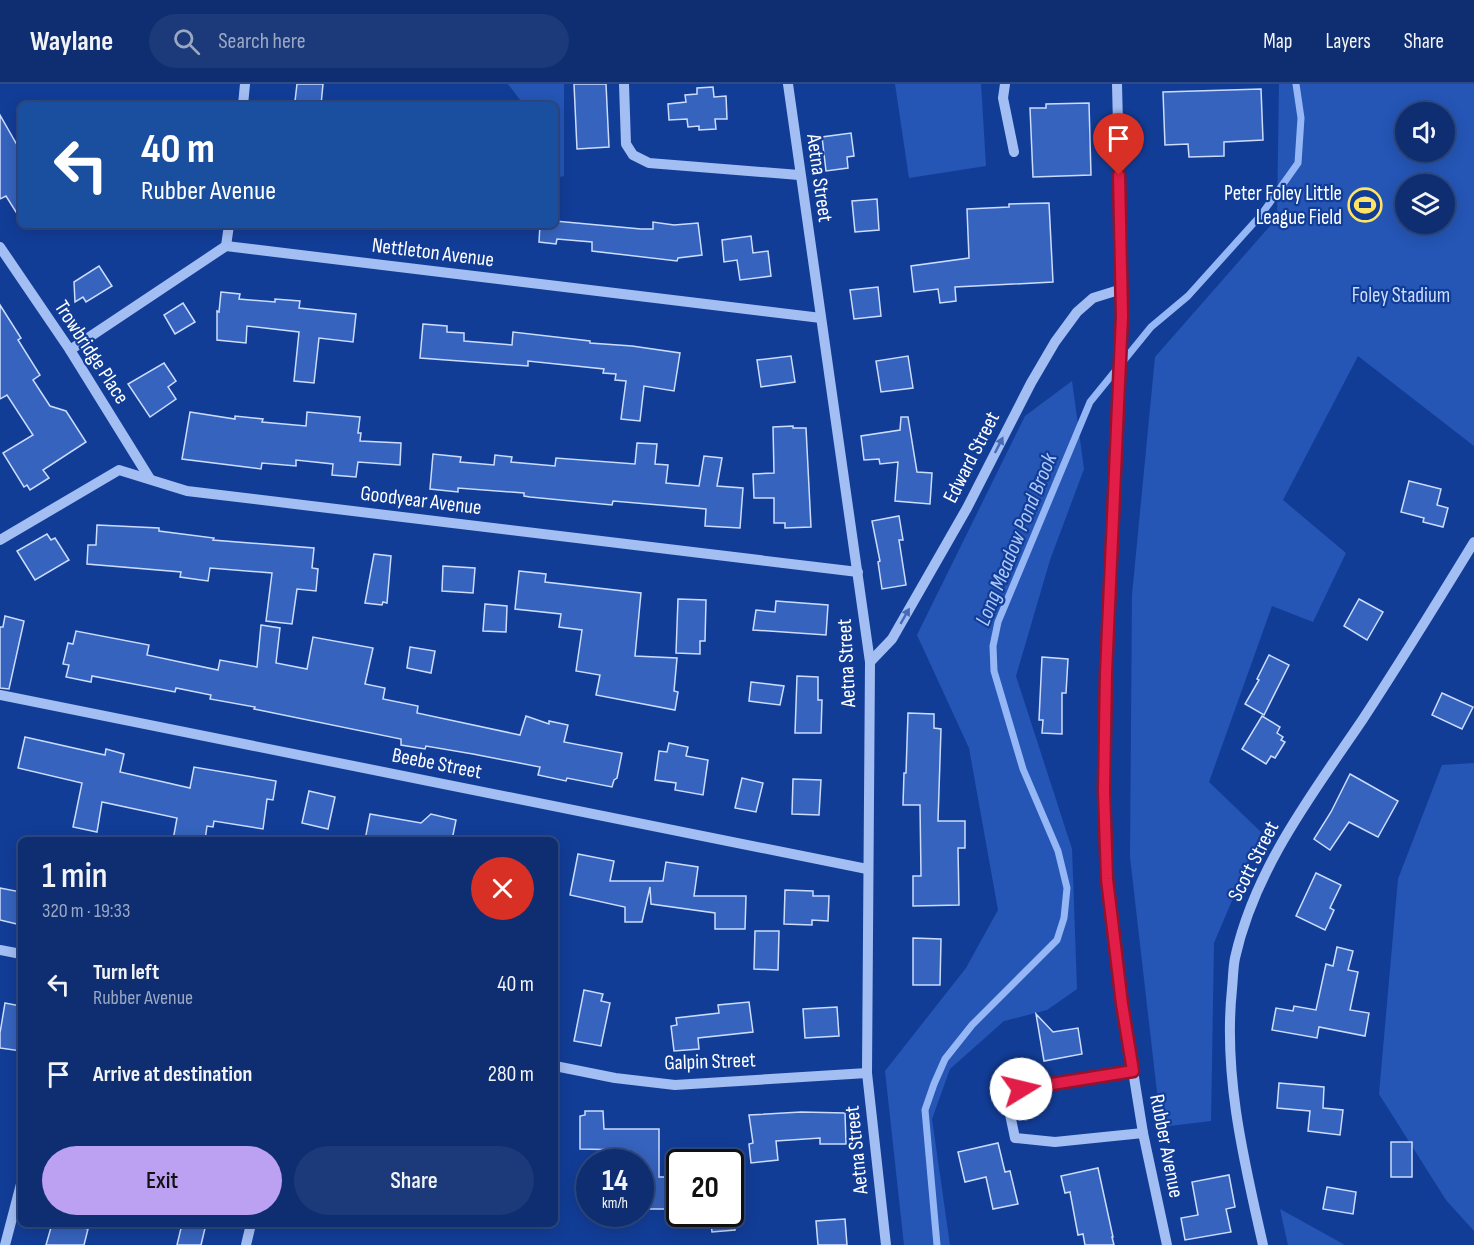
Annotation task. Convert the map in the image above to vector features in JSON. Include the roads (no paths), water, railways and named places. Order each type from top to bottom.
[{"type":"street","points":[[243,102],[245,84]]},
{"type":"street","points":[[624,84],[626,144],[633,155],[649,163],[799,175]]},
{"type":"street","name":"Aetna Street","points":[[788,84],[799,175],[870,662],[867,1073],[886,1245]]},
{"type":"street","points":[[1005,84],[1003,98],[1014,152]]},
{"type":"street","name":"Rubber Avenue","points":[[1117,84],[1122,316],[1106,673],[1107,879],[1122,1004],[1143,1133],[1167,1245]]},
{"type":"street","points":[[70,351],[226,246],[229,228]]},
{"type":"street","name":"Nettleton Avenue","points":[[226,246],[821,318]]},
{"type":"street","name":"Trowbridge Place","points":[[0,247],[70,351],[150,479]]},
{"type":"street","name":"Edward Street","points":[[870,662],[892,639],[968,508],[1031,383],[1055,342],[1077,312],[1093,298],[1122,289]]},
{"type":"street","name":"Goodyear Avenue","points":[[0,540],[119,470],[187,491],[858,572]]},
{"type":"street","name":"Scott Street","points":[[1263,1245],[1233,1094],[1230,1059],[1229,1014],[1235,959],[1247,914],[1269,865],[1295,821],[1409,649],[1474,542]]},
{"type":"street","name":"Beebe Street","points":[[0,695],[867,869]]},
{"type":"street","points":[[0,950],[18,953]]},
{"type":"street","name":"Galpin Street","points":[[558,1067],[615,1078],[675,1085],[867,1073]]},
{"type":"street","points":[[1133,1071],[1021,1089],[1008,1105],[1015,1138],[1055,1142],[1143,1133]]},
{"type":"street","points":[[5,1245],[18,1195]]},
{"type":"street","points":[[246,1245],[250,1227]]},
{"type":"waterway","name":"Long Meadow Pond Brook","points":[[937,1245],[925,1110],[934,1084],[945,1059],[972,1025],[1057,940],[1064,918],[1067,888],[1058,851],[1023,769],[994,671],[993,646],[998,622],[1090,402],[1151,327],[1188,296],[1261,215],[1298,163],[1301,118],[1296,84]]},
{"type":"place","name":"Peter Foley Little League Field","points":[[1365,205]]},
{"type":"park label","name":"Foley Stadium","points":[[1401,295]]}]
